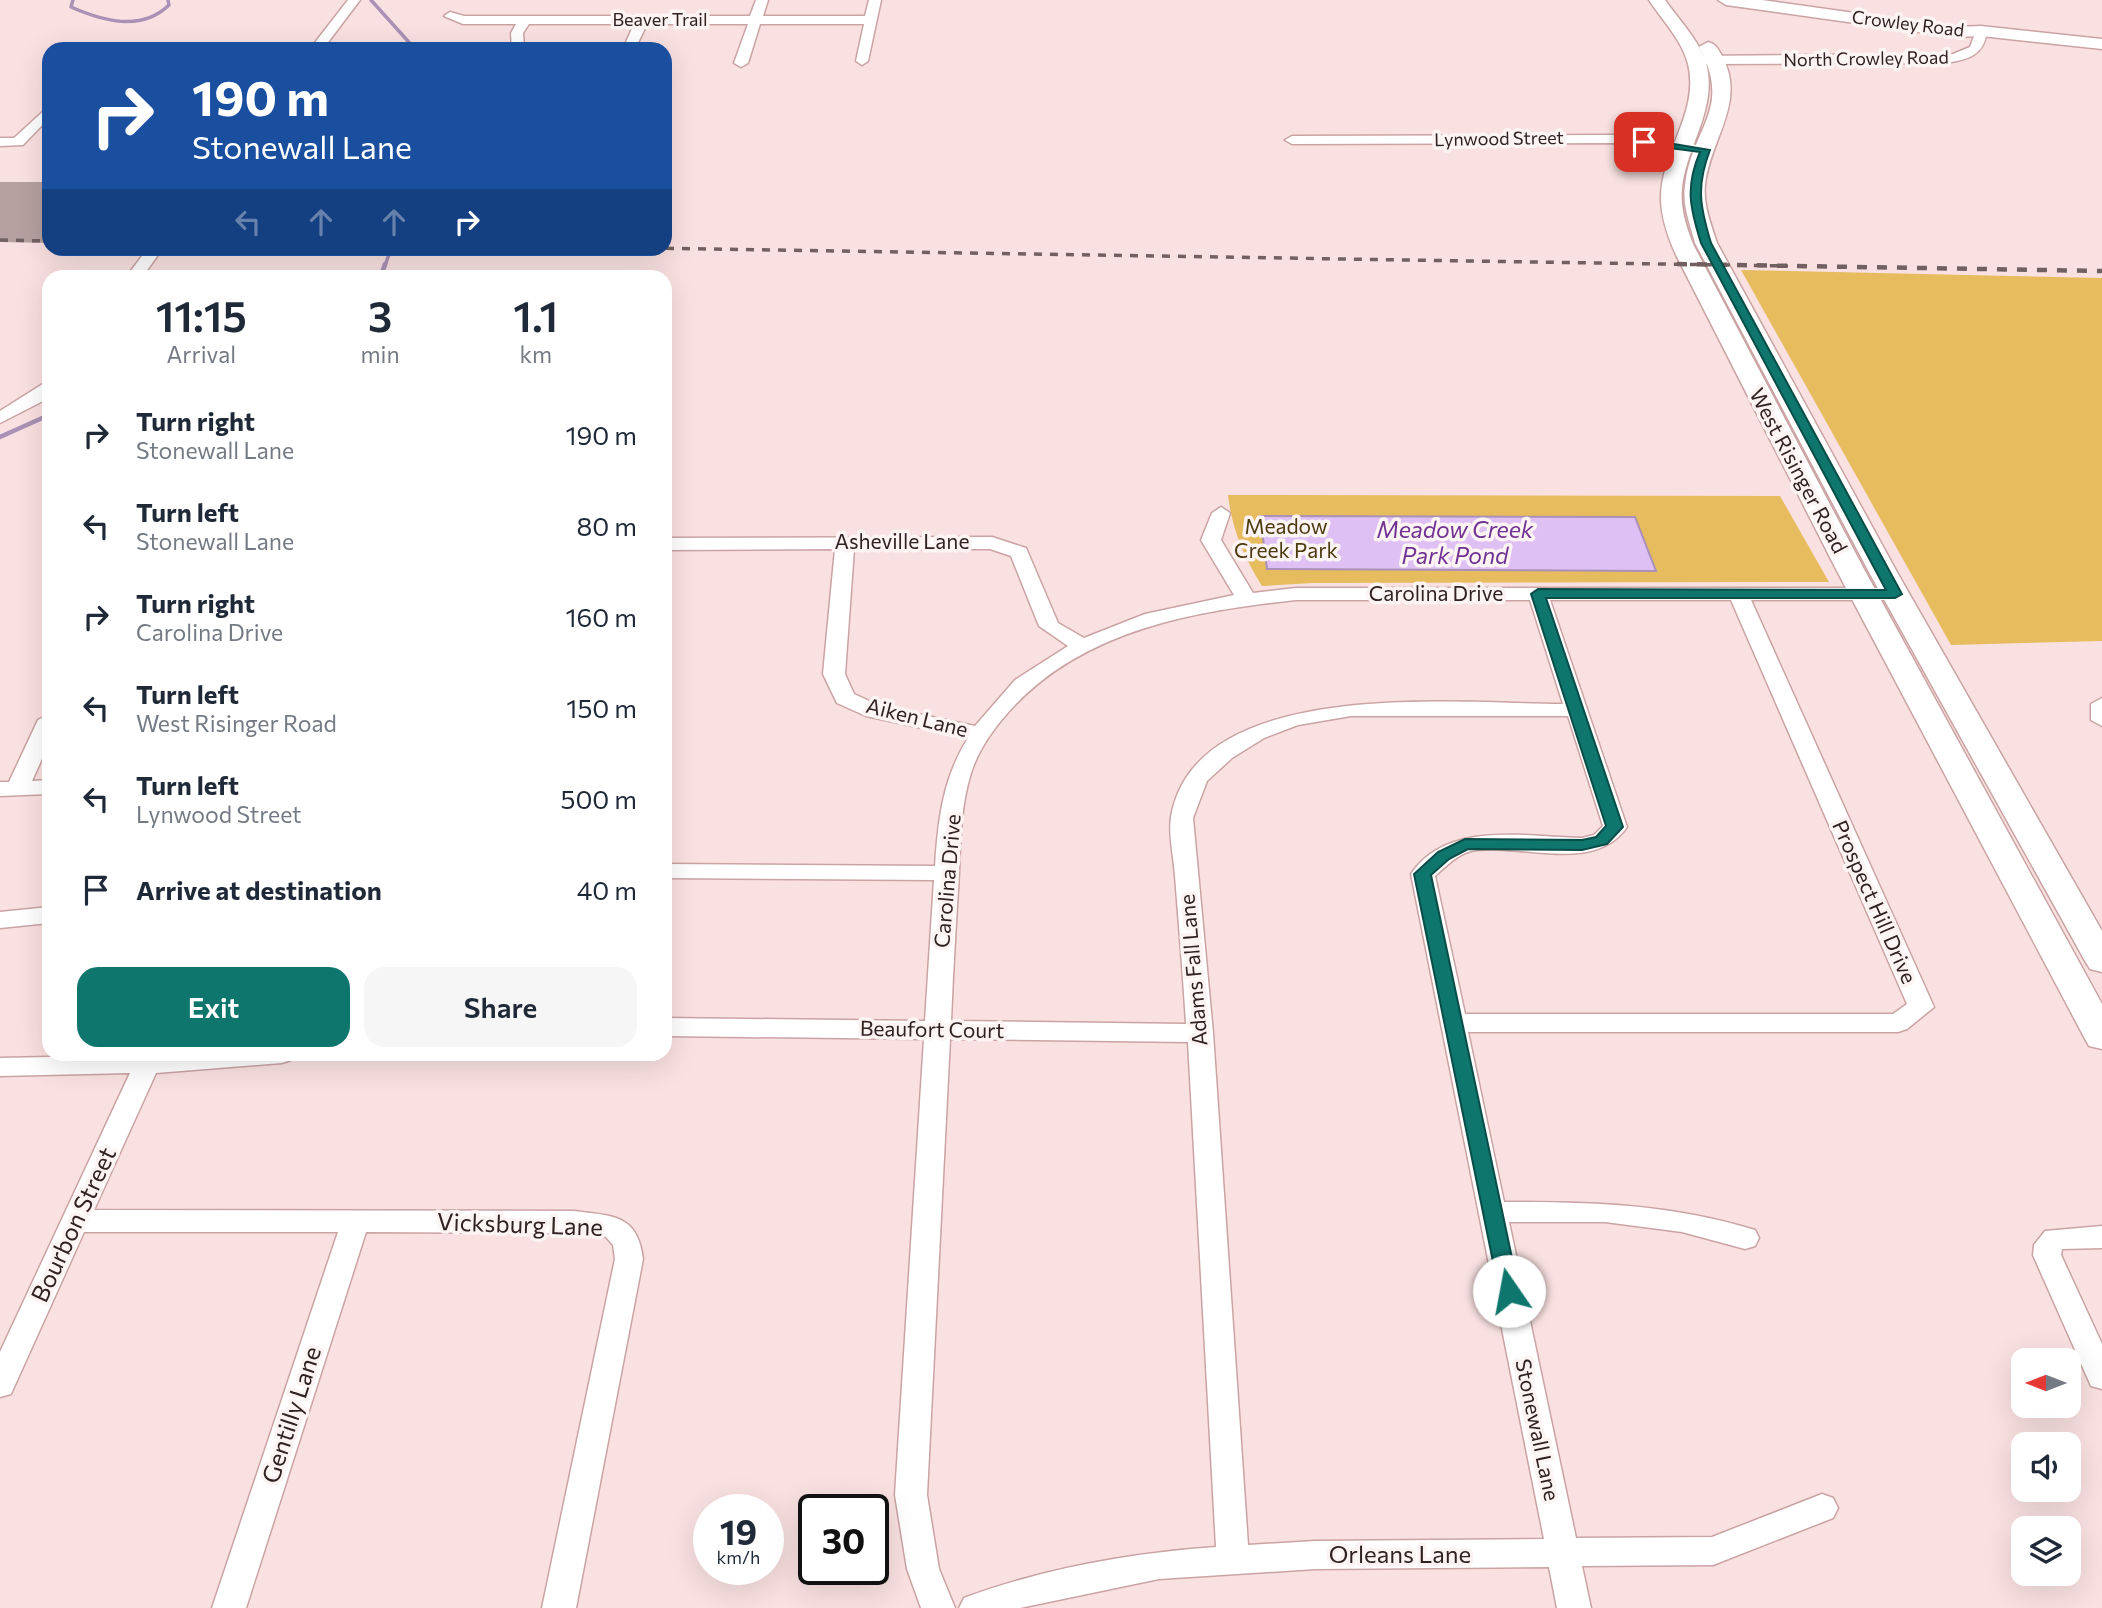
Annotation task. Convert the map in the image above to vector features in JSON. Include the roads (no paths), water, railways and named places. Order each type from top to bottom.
[{"type":"main road","name":"West Risinger Road","points":[[1657,0],[1706,60]]},
{"type":"main road","name":"West Risinger Road","points":[[1675,0],[1706,60],[1695,148],[1697,170],[1694,206],[1706,243],[1895,594],[2102,961]]},
{"type":"main road","name":"Crowley Road","points":[[1726,0],[1947,31],[1981,31]]},
{"type":"main road","name":"Crowley Road","points":[[1790,0],[1957,24],[1981,31]]},
{"type":"main road","points":[[1981,31],[2102,44]]},
{"type":"main road","name":"West Risinger Road","points":[[1695,148],[1672,188],[1672,209],[1677,232],[1696,274],[1863,594],[2102,1037]]},
{"type":"main road","points":[[1777,430],[1801,437],[1810,447],[1832,489],[1844,499]]},
{"type":"street","points":[[321,42],[354,0]]},
{"type":"street","points":[[741,62],[761,0]]},
{"type":"street","points":[[862,61],[874,0]]},
{"type":"street","name":"Beaver Trail","points":[[450,16],[463,20],[870,20]]},
{"type":"street","points":[[518,42],[517,33],[525,20]]},
{"type":"street","points":[[632,42],[642,20]]},
{"type":"street","name":"North Crowley Road","points":[[1706,60],[1945,60],[1969,56],[1981,43],[1981,31]]},
{"type":"street","points":[[0,142],[18,142],[42,117]]},
{"type":"street","name":"Lynwood Street","points":[[1292,140],[1590,138],[1695,148]]},
{"type":"street","points":[[0,418],[27,404],[42,391]]},
{"type":"street","points":[[1221,513],[1211,540],[1246,598]]},
{"type":"street","name":"Aiken Lane","points":[[845,542],[834,674],[845,698],[874,711],[981,734]]},
{"type":"street","name":"Asheville Lane","points":[[672,544],[992,543],[1019,552],[1049,626],[1083,646]]},
{"type":"street","name":"Carolina Drive","points":[[938,1608],[923,1569],[911,1495],[949,830],[963,764],[1004,701],[1059,656],[1135,623],[1207,604],[1246,598],[1296,594],[1895,594]]},
{"type":"street","name":"Stonewall Lane","points":[[1538,594],[1615,827],[1602,840],[1582,845],[1465,844],[1444,856],[1423,874],[1574,1608]]},
{"type":"street","name":"Prospect Hill Drive","points":[[1454,1023],[1899,1023],[1921,1007],[1739,595]]},
{"type":"street","points":[[2102,704],[2102,720]]},
{"type":"street","name":"Adams Fall Lane","points":[[1233,1560],[1200,1033],[1182,818],[1197,779],[1224,753],[1256,733],[1294,719],[1351,710],[1576,710]]},
{"type":"street","points":[[9,788],[42,732]]},
{"type":"street","points":[[9,788],[42,787]]},
{"type":"street","points":[[672,871],[947,873]]},
{"type":"street","points":[[0,920],[42,916]]},
{"type":"street","name":"Beaufort Court","points":[[672,1027],[1200,1033]]},
{"type":"street","points":[[0,1067],[214,1061]]},
{"type":"street","name":"Bourbon Street","points":[[0,1385],[147,1064]]},
{"type":"street","points":[[1493,1212],[1605,1212],[1682,1221],[1745,1238]]},
{"type":"street","name":"Vicksburg Lane","points":[[76,1221],[598,1223],[614,1227],[627,1242],[629,1259],[624,1297],[559,1608]]},
{"type":"street","name":"Gentilly Lane","points":[[229,1608],[355,1222]]},
{"type":"street","points":[[2102,1237],[2056,1239],[2048,1245],[2047,1255],[2102,1377]]},
{"type":"street","name":"Orleans Lane","points":[[976,1608],[1034,1589],[1159,1565],[1315,1555],[1713,1551],[1822,1508]]},
{"type":"water","name":"Meadow Creek Park Pond","points":[[1260,516],[1635,517],[1656,571],[1267,569]]},
{"type":"waterway","points":[[73,0],[71,7],[109,20],[122,21],[146,19],[169,5],[168,0]]},
{"type":"waterway","points":[[371,0],[409,42]]},
{"type":"waterway","points":[[385,266],[388,256]]},
{"type":"waterway","points":[[383,270],[385,264]]},
{"type":"waterway","points":[[0,437],[42,418]]},
{"type":"railway","points":[[0,240],[42,241]]},
{"type":"railway","points":[[672,248],[1788,266]]},
{"type":"railway","points":[[1677,264],[2102,271]]},
{"type":"park label","name":"Meadow Creek Park","points":[[1286,539]]}]
